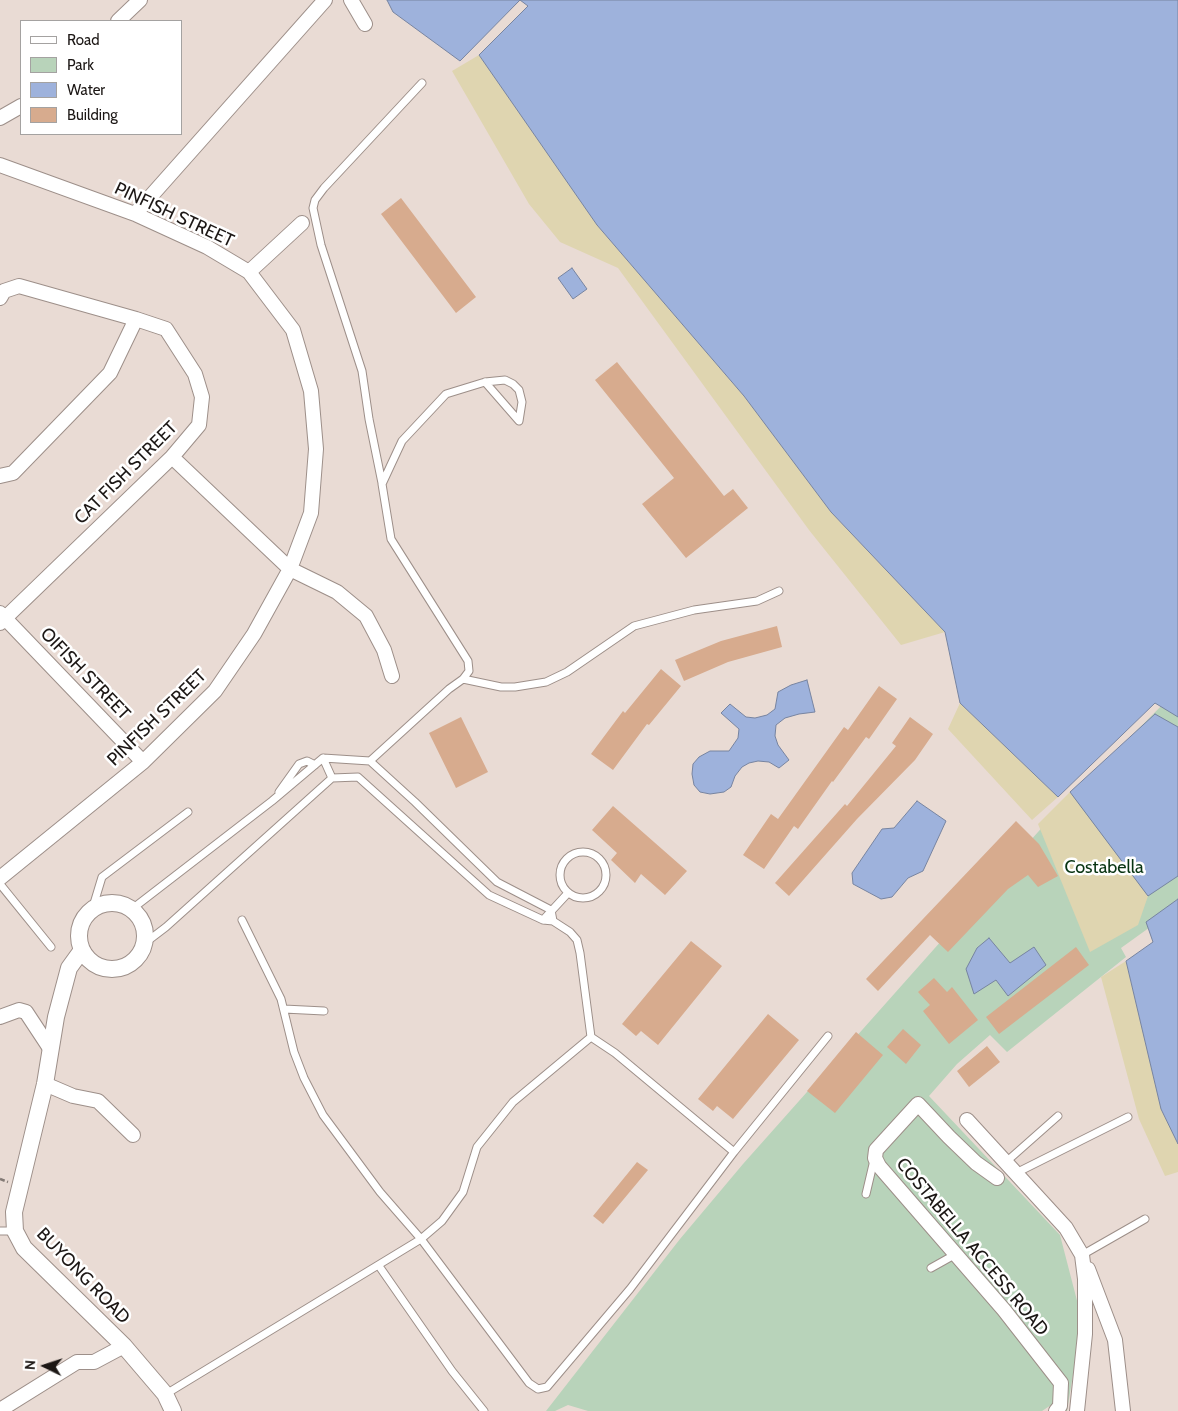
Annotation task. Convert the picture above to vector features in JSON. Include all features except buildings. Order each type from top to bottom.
[{"type":"street","points":[[119,20],[140,0]]},
{"type":"street","points":[[134,214],[325,0]]},
{"type":"street","points":[[351,0],[366,24]]},
{"type":"street","points":[[0,118],[20,107]]},
{"type":"street","name":"PINFISH STREET","points":[[0,165],[134,214],[207,247],[249,272],[293,330],[311,391],[316,448],[312,513],[290,569],[254,634],[215,691],[143,762],[0,878]]},
{"type":"street","points":[[249,272],[302,223]]},
{"type":"street","name":"CAT FISH STREET","points":[[0,298],[4,291],[19,286],[166,329],[195,374],[202,397],[199,425],[172,457],[2,618]]},
{"type":"street","points":[[0,476],[13,473],[110,373],[136,319]]},
{"type":"street","points":[[172,457],[290,569],[337,592],[366,616],[384,650],[392,676]]},
{"type":"street","name":"OIFISH STREET","points":[[2,618],[143,762]]},
{"type":"street","points":[[116,903],[132,909],[144,924],[145,943],[138,958],[131,964],[116,969],[108,969],[94,963],[82,950],[79,939],[80,925],[92,910],[98,906],[116,903]]},
{"type":"street","name":"BUYONG ROAD","points":[[82,950],[69,968],[56,1017],[45,1084],[8,1231],[124,1346],[165,1394],[173,1411]]},
{"type":"street","points":[[0,1017],[19,1010],[26,1012],[51,1050]]},
{"type":"street","points":[[45,1084],[73,1096],[98,1101],[133,1135]]},
{"type":"street","name":"COSTABELLA ACCESS ROAD","points":[[997,1178],[976,1163],[918,1104],[876,1150],[875,1158],[878,1166],[1004,1310],[1061,1383],[1060,1406],[1056,1411]]},
{"type":"street","points":[[968,1120],[1066,1228],[1082,1255],[1115,1340],[1123,1411]]},
{"type":"street","points":[[1077,1411],[1085,1334],[1085,1279],[1082,1255]]},
{"type":"street","points":[[0,1410],[77,1362],[94,1362],[124,1346]]},
{"type":"lane","points":[[370,761],[449,689],[463,680],[469,671],[468,661],[391,539],[362,371],[321,245],[313,208],[315,200],[324,188],[422,83]]},
{"type":"lane","points":[[382,484],[402,441],[446,394],[486,382],[505,380],[519,390],[522,402],[519,420],[486,382]]},
{"type":"lane","points":[[463,680],[501,687],[546,682],[568,672],[634,626],[694,610],[757,601],[778,591]]},
{"type":"lane","points":[[323,758],[332,778]]},
{"type":"lane","points":[[132,909],[272,801],[323,758],[370,761],[497,882],[552,910]]},
{"type":"lane","points":[[272,801],[299,764],[307,761],[315,765]]},
{"type":"lane","points":[[145,943],[166,927],[332,778],[358,777],[489,895],[543,920],[553,921],[570,932],[577,940],[591,1038],[615,1053],[734,1152]]},
{"type":"lane","points":[[92,910],[102,877],[188,812]]},
{"type":"lane","points":[[575,852],[591,852],[604,863],[607,879],[599,893],[584,899],[568,893],[560,879],[562,863],[575,852]]},
{"type":"lane","points":[[489,895],[497,882]]},
{"type":"lane","points":[[0,884],[51,947]]},
{"type":"lane","points":[[543,920],[568,893]]},
{"type":"lane","points":[[510,905],[518,894]]},
{"type":"lane","points":[[552,910],[553,921]]},
{"type":"lane","points":[[242,920],[274,983],[284,1009],[294,1052],[304,1078],[323,1114],[380,1192],[422,1239],[529,1384],[538,1389],[547,1387],[630,1289],[734,1152],[828,1036]]},
{"type":"lane","points":[[284,1009],[324,1011]]},
{"type":"lane","points":[[165,1394],[422,1239],[442,1221],[463,1192],[477,1147],[513,1102],[591,1038]]},
{"type":"lane","points":[[1006,1162],[1058,1116]]},
{"type":"lane","points":[[1016,1173],[1128,1117]]},
{"type":"lane","points":[[866,1194],[875,1158]]},
{"type":"lane","points":[[1082,1255],[1145,1218]]},
{"type":"lane","points":[[931,1268],[956,1254]]},
{"type":"lane","points":[[379,1266],[452,1371],[484,1411]]},
{"type":"green space","name":"Costabella","points":[[1178,689],[1178,907],[1121,948],[1126,957],[1007,1052],[990,1035],[957,1064],[929,1096],[1060,1235],[1082,1320],[1067,1411],[1060,1411],[1051,1405],[1042,1411],[588,1411],[568,1405],[555,1411],[546,1411],[680,1239],[743,1164],[1054,814]]},
{"type":"sand","points":[[479,55],[597,225],[744,396],[831,512],[945,632],[901,645],[809,530],[618,268],[560,242],[529,204],[452,71]]},
{"type":"sand","points":[[960,703],[1058,797],[1032,820],[948,729]]},
{"type":"sand","points":[[1070,792],[1148,896],[1138,925],[1090,952],[1038,824]]},
{"type":"sand","points":[[1126,961],[1161,1108],[1178,1144],[1178,1172],[1165,1176],[1139,1119],[1101,977]]},
{"type":"water","points":[[387,0],[520,0],[460,61],[393,12]]},
{"type":"water","points":[[520,0],[1178,0],[1178,717],[1155,703],[1058,797],[960,703],[945,632],[831,512],[744,396],[597,225],[479,55],[528,6]]},
{"type":"water","points":[[572,268],[587,289],[573,299],[558,278]]},
{"type":"water","points":[[807,680],[815,712],[785,718],[776,725],[775,736],[778,745],[789,760],[779,768],[769,762],[758,761],[749,763],[742,767],[735,776],[731,787],[724,792],[710,794],[700,792],[694,785],[693,764],[699,757],[710,751],[729,751],[738,738],[739,729],[721,713],[730,704],[746,717],[755,718],[767,715],[775,709],[778,692]]},
{"type":"water","points":[[1155,714],[1178,727],[1178,876],[1148,896],[1070,792]]},
{"type":"water","points":[[917,801],[946,821],[923,871],[908,878],[892,897],[881,899],[853,884],[852,873],[882,829],[894,828]]},
{"type":"water","points":[[1178,899],[1178,1144],[1161,1109],[1126,961],[1153,942],[1146,922]]},
{"type":"water","points":[[989,938],[1010,963],[1034,947],[1046,965],[1008,996],[996,980],[974,994],[966,969],[977,948]]}]
